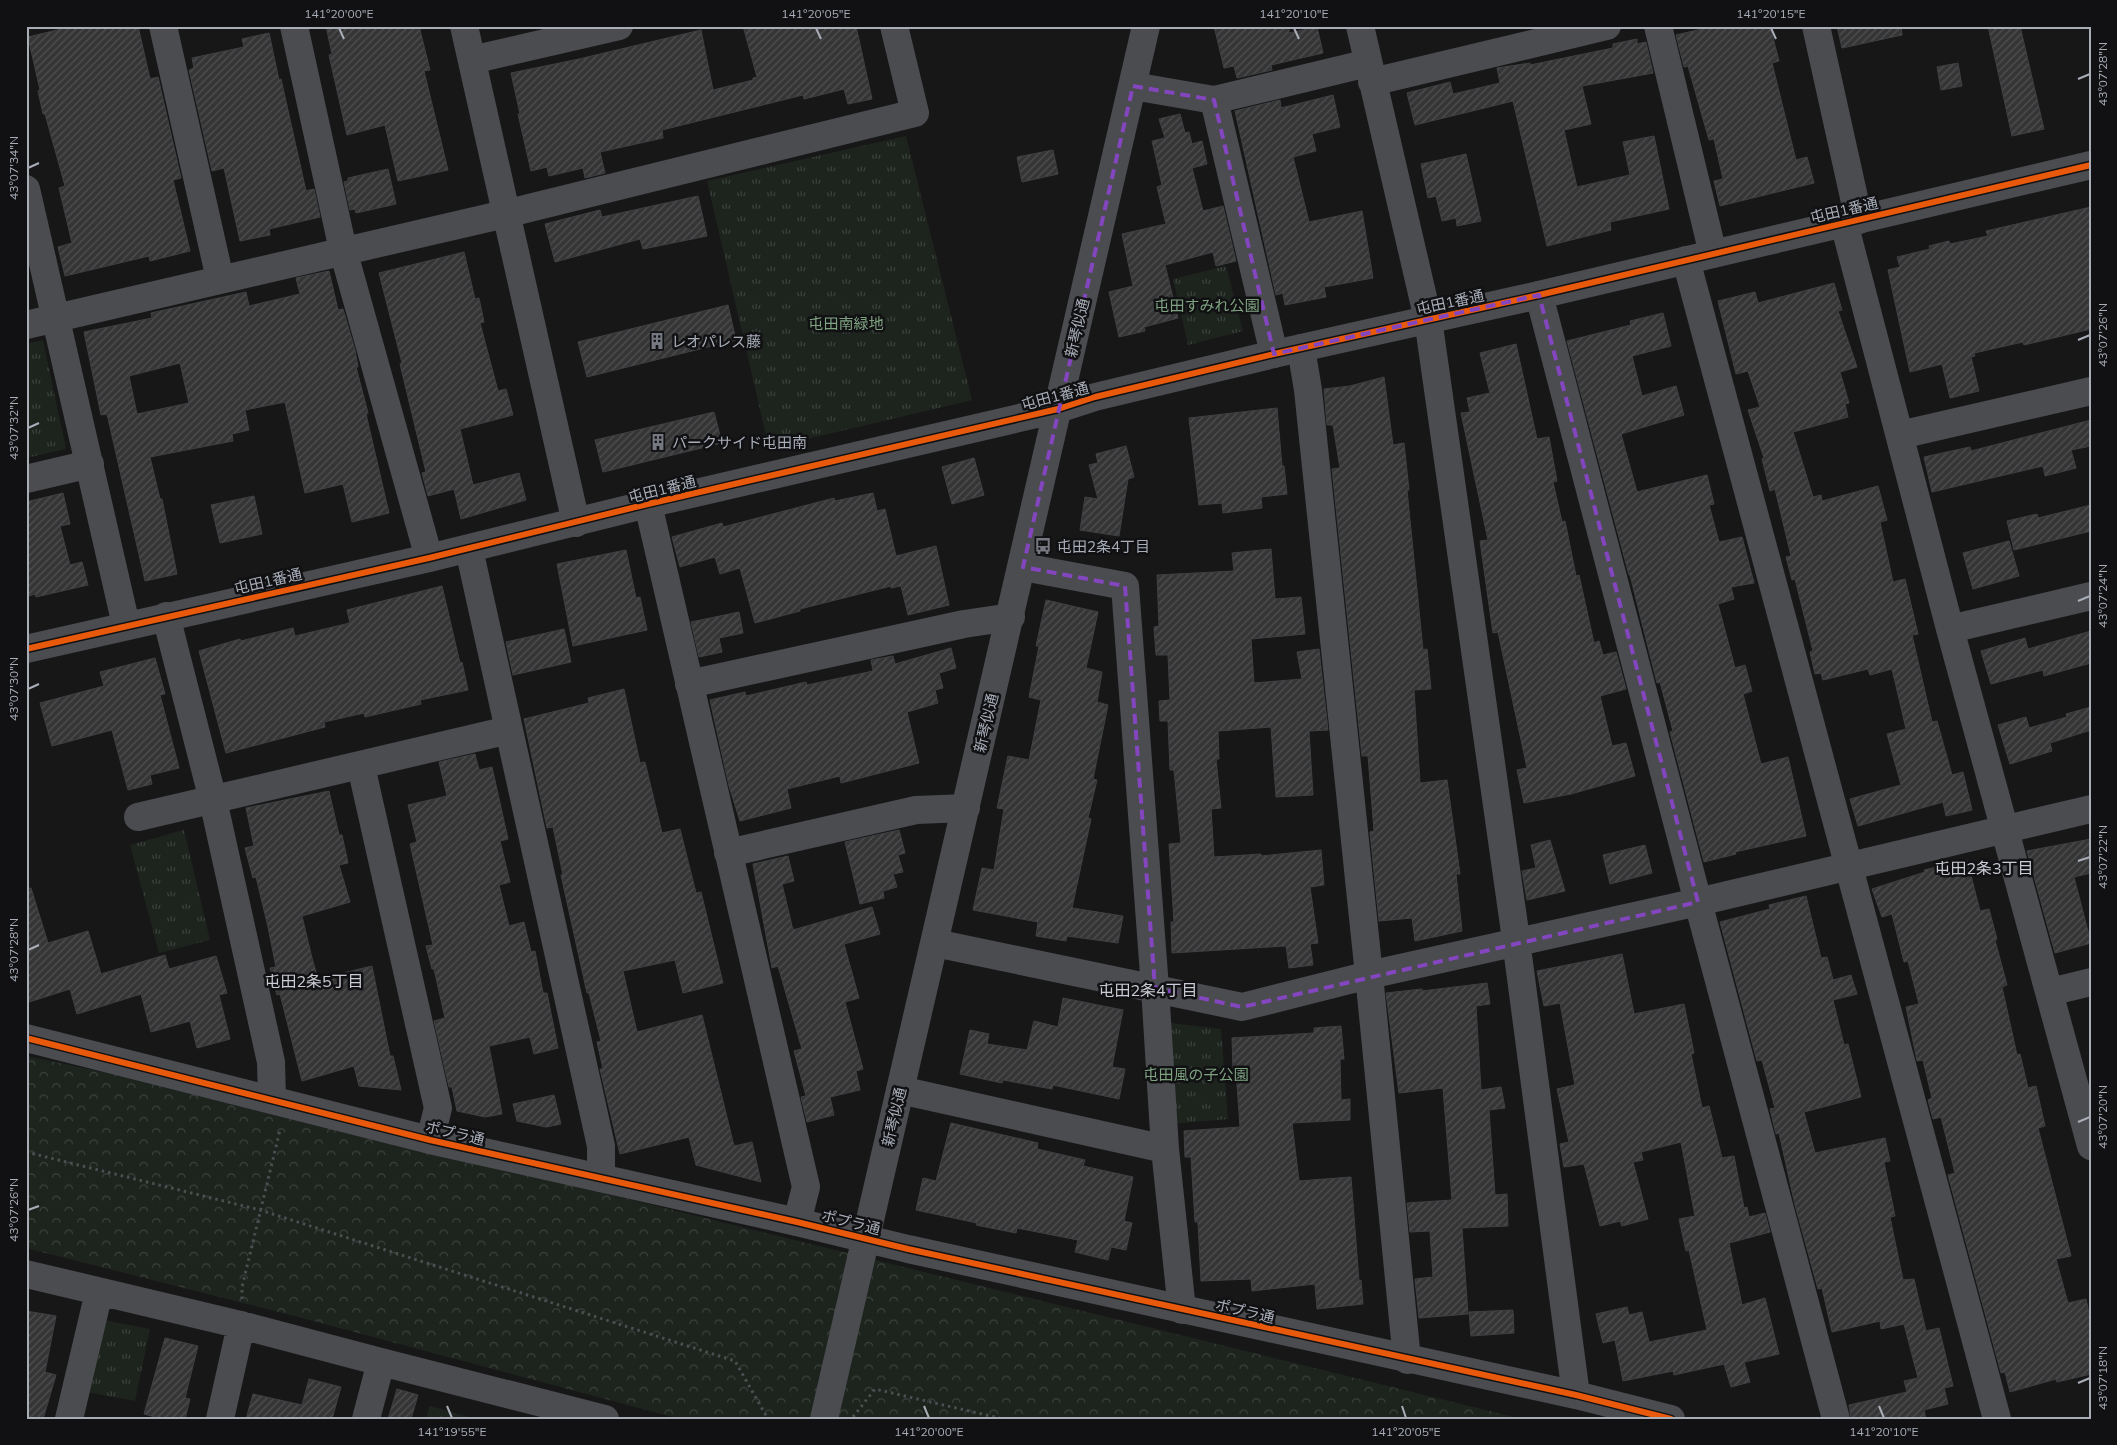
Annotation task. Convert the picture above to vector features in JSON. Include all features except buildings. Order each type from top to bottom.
[{"type":"street","points":[[163,26],[220,279]]},
{"type":"street","points":[[294,26],[343,250],[429,558]]},
{"type":"street","points":[[464,26],[576,524]]},
{"type":"street","points":[[472,60],[619,26]]},
{"type":"street","points":[[26,325],[343,250],[505,214],[915,114],[894,26]]},
{"type":"street","name":"新琴似通","points":[[824,1419],[1023,567],[1146,26]]},
{"type":"street","points":[[1360,26],[1428,319],[1516,943],[1576,1395]]},
{"type":"street","points":[[1133,86],[1214,100],[1607,26]]},
{"type":"street","points":[[1658,26],[1713,254]]},
{"type":"street","points":[[1816,26],[1852,221],[1900,435],[1950,629],[2091,1146]]},
{"type":"street","points":[[1214,100],[1274,354]]},
{"type":"street","name":"屯田1番通","points":[[26,649],[576,524],[648,504],[1058,410],[1095,398],[1274,354],[1539,295],[2091,165]]},
{"type":"street","points":[[26,189],[126,625]]},
{"type":"street","points":[[1686,260],[1997,1419]]},
{"type":"street","points":[[1539,295],[1836,1419]]},
{"type":"street","points":[[1301,348],[1308,390],[1407,1360]]},
{"type":"street","points":[[1900,435],[2091,391]]},
{"type":"street","points":[[26,480],[90,464]]},
{"type":"street","points":[[648,504],[806,1187],[797,1222]]},
{"type":"street","points":[[469,548],[601,1146],[601,1178]]},
{"type":"street","points":[[1023,567],[1125,586],[1165,1149],[1182,1310]]},
{"type":"street","points":[[1950,629],[2091,596]]},
{"type":"street","points":[[166,616],[213,800],[271,1062],[272,1099]]},
{"type":"street","points":[[689,684],[964,624],[1011,617]]},
{"type":"street","points":[[138,817],[510,730]]},
{"type":"street","points":[[361,766],[438,1108],[430,1140]]},
{"type":"street","points":[[728,853],[916,810],[966,808]]},
{"type":"street","points":[[935,943],[1242,1007],[1369,975],[1698,902],[2091,809]]},
{"type":"street","points":[[2050,992],[2091,982]]},
{"type":"street","name":"ポプラ通","points":[[26,1038],[430,1140],[1182,1310],[1576,1395],[1671,1419]]},
{"type":"street","points":[[900,1090],[1165,1149]]},
{"type":"street","points":[[26,1274],[241,1325],[605,1419]]},
{"type":"street","points":[[69,1419],[99,1292]]},
{"type":"street","points":[[220,1419],[241,1325]]},
{"type":"street","points":[[366,1419],[380,1362]]},
{"type":"path","points":[[241,1325],[242,1287],[283,1121],[272,1099]]},
{"type":"path","points":[[26,1152],[260,1210],[735,1361],[768,1419]]},
{"type":"path","points":[[851,1419],[874,1389],[1003,1419]]},
{"type":"highlighted area","points":[[1133,86],[1214,100],[1274,354],[1539,295],[1698,902],[1242,1007],[1155,988],[1125,586],[1023,567]]},
{"type":"green space","name":"屯田南緑地","points":[[906,136],[972,400],[769,448],[707,181]]},
{"type":"green space","name":"屯田すみれ公園","points":[[1226,266],[1243,331],[1188,345],[1173,279]]},
{"type":"green space","points":[[43,340],[66,449],[26,458],[26,344]]},
{"type":"green space","points":[[184,830],[210,940],[159,953],[130,845]]},
{"type":"green space","name":"屯田風の子公園","points":[[1163,1022],[1221,1029],[1228,1119],[1171,1124]]},
{"type":"green space","points":[[26,1056],[156,1083],[1522,1419],[680,1419],[302,1318],[26,1248]]},
{"type":"green space","points":[[103,1320],[150,1329],[135,1401],[87,1392]]},
{"type":"green space","points":[[430,1406],[476,1419],[426,1419]]},
{"type":"cycle path","points":[[26,649],[429,558],[648,504],[1058,409],[1095,397],[1274,354],[1539,295],[2091,165]]},
{"type":"cycle path","points":[[26,1038],[430,1140],[797,1222],[908,1249],[1576,1395],[1671,1419]]},
{"type":"place","name":"レオパレス藤","points":[[657,341]]},
{"type":"place","name":"パークサイド屯田南","points":[[658,442]]},
{"type":"place","name":"屯田2条4丁目","points":[[1043,546]]},
{"type":"district","name":"屯田2条3丁目","points":[[1984,868]]},
{"type":"district","name":"屯田2条5丁目","points":[[314,981]]},
{"type":"district","name":"屯田2条4丁目","points":[[1148,990]]}]
